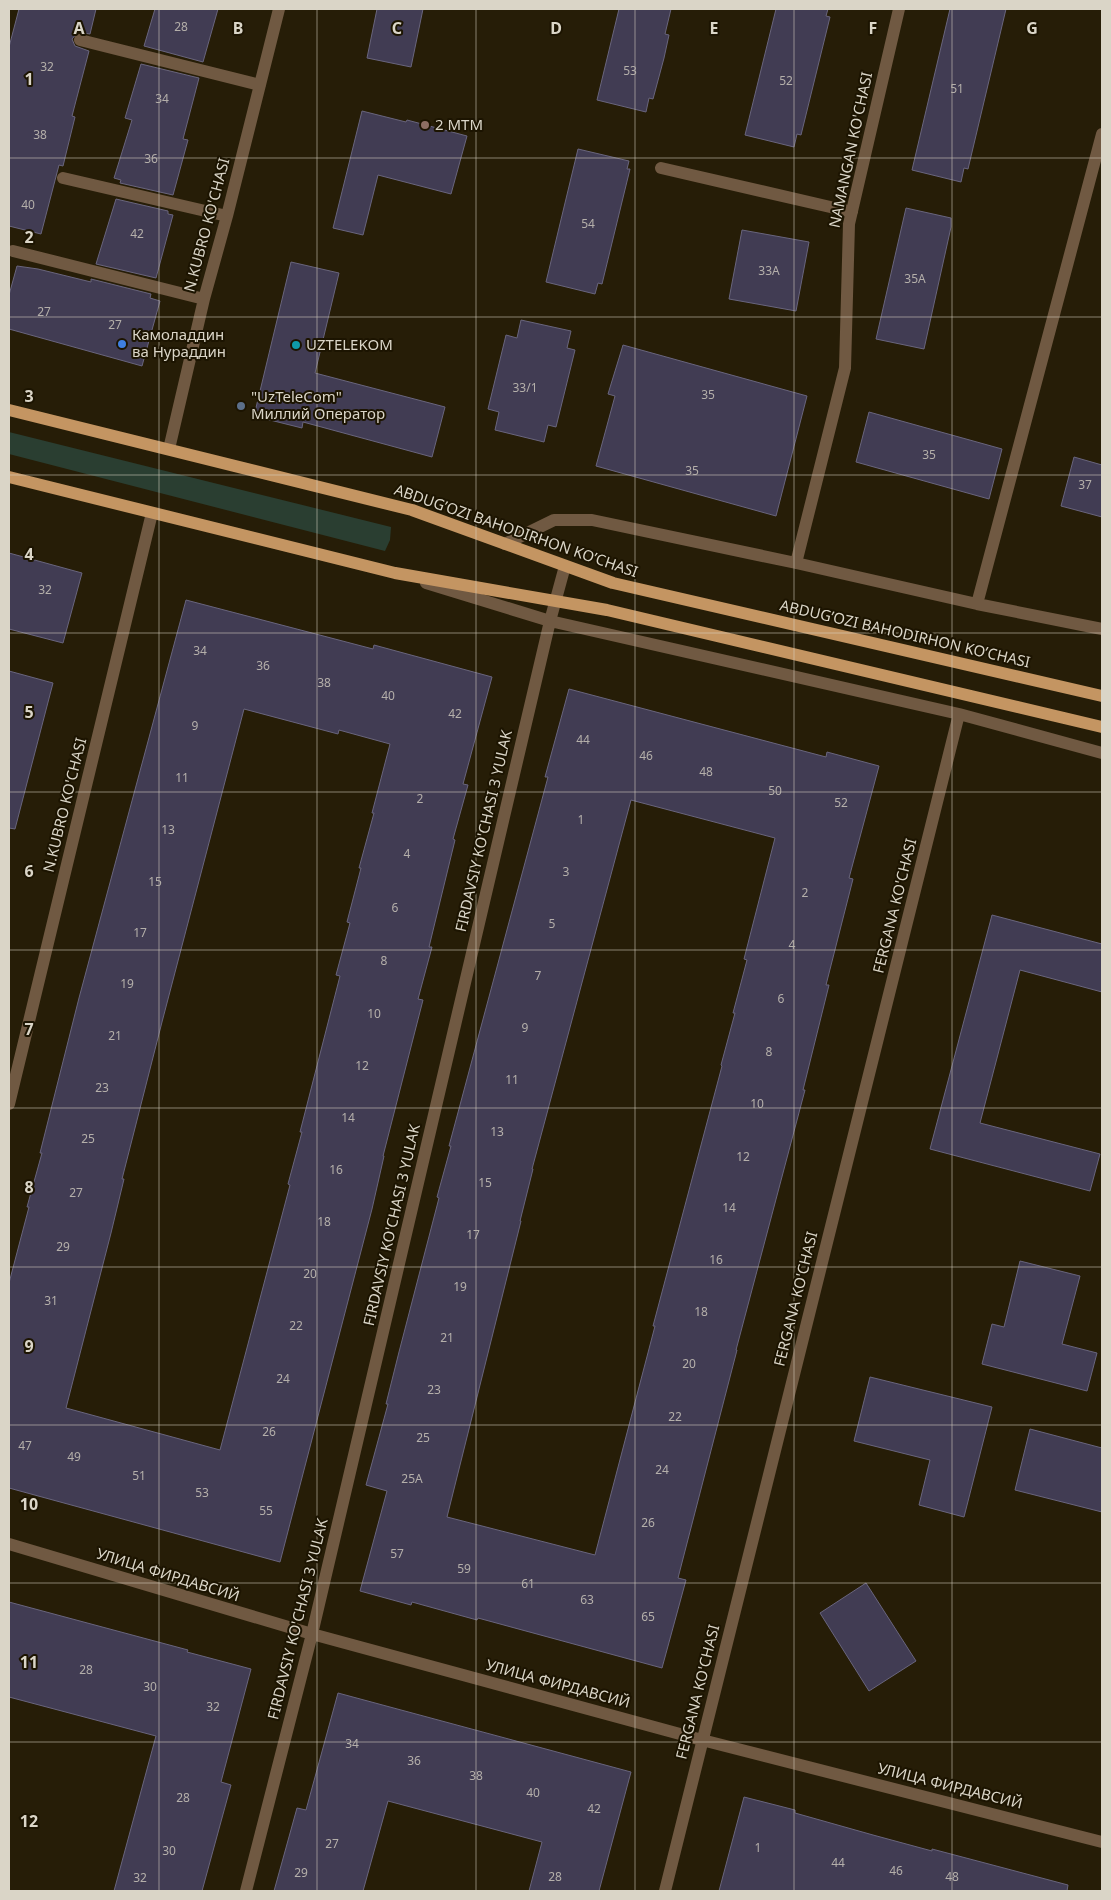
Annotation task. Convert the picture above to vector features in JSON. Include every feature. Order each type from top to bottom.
[{"type":"main road","name":"ABDUG’OZI BAHODIRHON KO’CHASI","points":[[9,410],[412,510],[613,583],[1102,696]]},
{"type":"main road","points":[[9,477],[395,573],[607,610],[1102,727]]},
{"type":"street","name":"N.KUBRO KO'CHASI","points":[[169,450],[204,299],[279,9]]},
{"type":"street","name":"NAMANGAN KO'CHASI","points":[[796,562],[845,368],[849,224],[899,9]]},
{"type":"street","points":[[80,40],[260,85]]},
{"type":"street","points":[[977,604],[1102,134]]},
{"type":"street","points":[[661,168],[852,212]]},
{"type":"street","points":[[63,178],[227,216]]},
{"type":"street","points":[[13,251],[204,299]]},
{"type":"street","name":"N.KUBRO KO'CHASI","points":[[9,1104],[152,513]]},
{"type":"street","points":[[506,544],[554,520],[592,520],[796,562],[977,604],[1102,629]]},
{"type":"street","name":"FIRDAVSIY KO'CHASI 3 YULAK","points":[[246,1891],[312,1634],[550,621],[565,566]]},
{"type":"street","points":[[395,573],[550,621],[959,714],[1102,753]]},
{"type":"street","name":"FERGANA KO'CHASI","points":[[665,1891],[959,714]]},
{"type":"street","name":"УЛИЦА ФИРДАВСИЙ","points":[[9,1544],[312,1634],[702,1740],[1102,1842]]},
{"type":"green space","points":[[9,432],[391,527],[390,540],[385,551],[9,454]]},
{"type":"building","points":[[19,9],[96,9],[90,34],[78,32],[72,39],[75,46],[89,51],[72,116],[75,117],[63,166],[59,165],[41,234],[9,226],[9,47]]},
{"type":"building","points":[[155,9],[218,9],[203,62],[144,46]]},
{"type":"building","points":[[377,9],[423,9],[411,67],[367,58]]},
{"type":"building","points":[[619,9],[671,9],[665,34],[669,35],[664,58],[653,99],[649,98],[646,112],[597,100]]},
{"type":"building","points":[[776,9],[828,9],[826,16],[830,17],[801,135],[797,134],[794,147],[745,135]]},
{"type":"building","points":[[950,9],[1006,9],[968,169],[964,168],[961,182],[912,170]]},
{"type":"building","points":[[141,64],[199,78],[183,139],[188,140],[173,195],[120,183],[121,180],[114,178],[132,120],[125,118]]},
{"type":"building","points":[[362,111],[406,122],[407,120],[467,136],[451,194],[378,175],[363,235],[333,228]]},
{"type":"building","points":[[578,149],[629,161],[627,169],[630,169],[602,284],[598,283],[595,294],[546,282]]},
{"type":"building","points":[[116,199],[168,211],[168,214],[173,215],[156,278],[96,264]]},
{"type":"building","points":[[906,208],[951,218],[951,227],[924,349],[876,339]]},
{"type":"building","points":[[742,230],[809,242],[796,311],[729,299]]},
{"type":"building","points":[[291,262],[339,273],[315,373],[445,407],[432,457],[303,422],[302,428],[254,416]]},
{"type":"building","points":[[17,266],[38,269],[91,282],[91,279],[151,294],[150,298],[160,301],[142,366],[9,329],[9,295]]},
{"type":"building","points":[[521,320],[571,331],[567,348],[575,350],[556,427],[548,425],[544,442],[495,430],[499,412],[488,409],[506,335],[517,338]]},
{"type":"building","points":[[623,345],[807,396],[776,516],[596,466],[615,396],[608,394]]},
{"type":"building","points":[[869,412],[1002,449],[989,499],[856,462]]},
{"type":"building","points":[[1074,457],[1102,465],[1102,517],[1061,506]]},
{"type":"building","points":[[9,553],[82,573],[63,643],[9,629]]},
{"type":"building","points":[[186,600],[373,649],[374,645],[492,677],[463,784],[468,785],[453,839],[455,840],[429,947],[432,947],[418,999],[423,1000],[383,1156],[372,1209],[280,1562],[9,1488],[9,1283],[79,998]],"holes":[[[244,709],[338,734],[339,730],[390,744],[359,868],[361,868],[347,922],[350,923],[336,975],[340,976],[300,1132],[302,1132],[288,1184],[290,1185],[220,1450],[66,1408],[111,1233],[124,1179],[122,1179]]]},
{"type":"building","points":[[9,671],[53,683],[15,829],[9,828]]},
{"type":"building","points":[[569,689],[826,757],[827,752],[879,766],[849,878],[853,879],[826,985],[829,985],[803,1090],[805,1090],[678,1578],[686,1580],[662,1668],[478,1618],[477,1620],[412,1602],[411,1605],[360,1591],[387,1491],[366,1485],[439,1198],[437,1197],[451,1146],[449,1146],[548,777],[545,777]],"holes":[[[631,800],[775,838],[744,959],[747,960],[722,1066],[595,1555],[447,1517],[521,1221],[532,1169]]]},
{"type":"building","points":[[992,915],[1102,944],[1102,992],[1020,970],[980,1123],[1100,1154],[1090,1191],[930,1149]]},
{"type":"building","points":[[1020,1261],[1080,1276],[1062,1344],[1097,1353],[1087,1391],[982,1364],[992,1324],[1004,1327]]},
{"type":"building","points":[[870,1377],[992,1407],[964,1517],[919,1505],[930,1460],[854,1441]]},
{"type":"building","points":[[1030,1429],[1102,1448],[1102,1512],[1015,1490]]},
{"type":"building","points":[[866,1583],[916,1661],[869,1691],[820,1613]]},
{"type":"building","points":[[9,1602],[188,1650],[187,1652],[251,1669],[221,1782],[231,1785],[202,1891],[114,1891],[156,1736],[9,1697]]},
{"type":"building","points":[[338,1693],[631,1772],[599,1891],[529,1891],[542,1842],[388,1801],[363,1891],[274,1891],[297,1808],[306,1810]]},
{"type":"building","points":[[744,1797],[795,1810],[795,1813],[873,1835],[1068,1885],[1067,1891],[719,1891]]},
{"type":"place","name":"2 MTM","points":[[425,125]]},
{"type":"place","name":"Камоладдин ва Нураддин","points":[[122,344]]},
{"type":"place","name":"UZTELEKOM","points":[[296,345]]},
{"type":"place","name":"\"UzTeleCom\" Миллий Оператор","points":[[241,406]]}]
